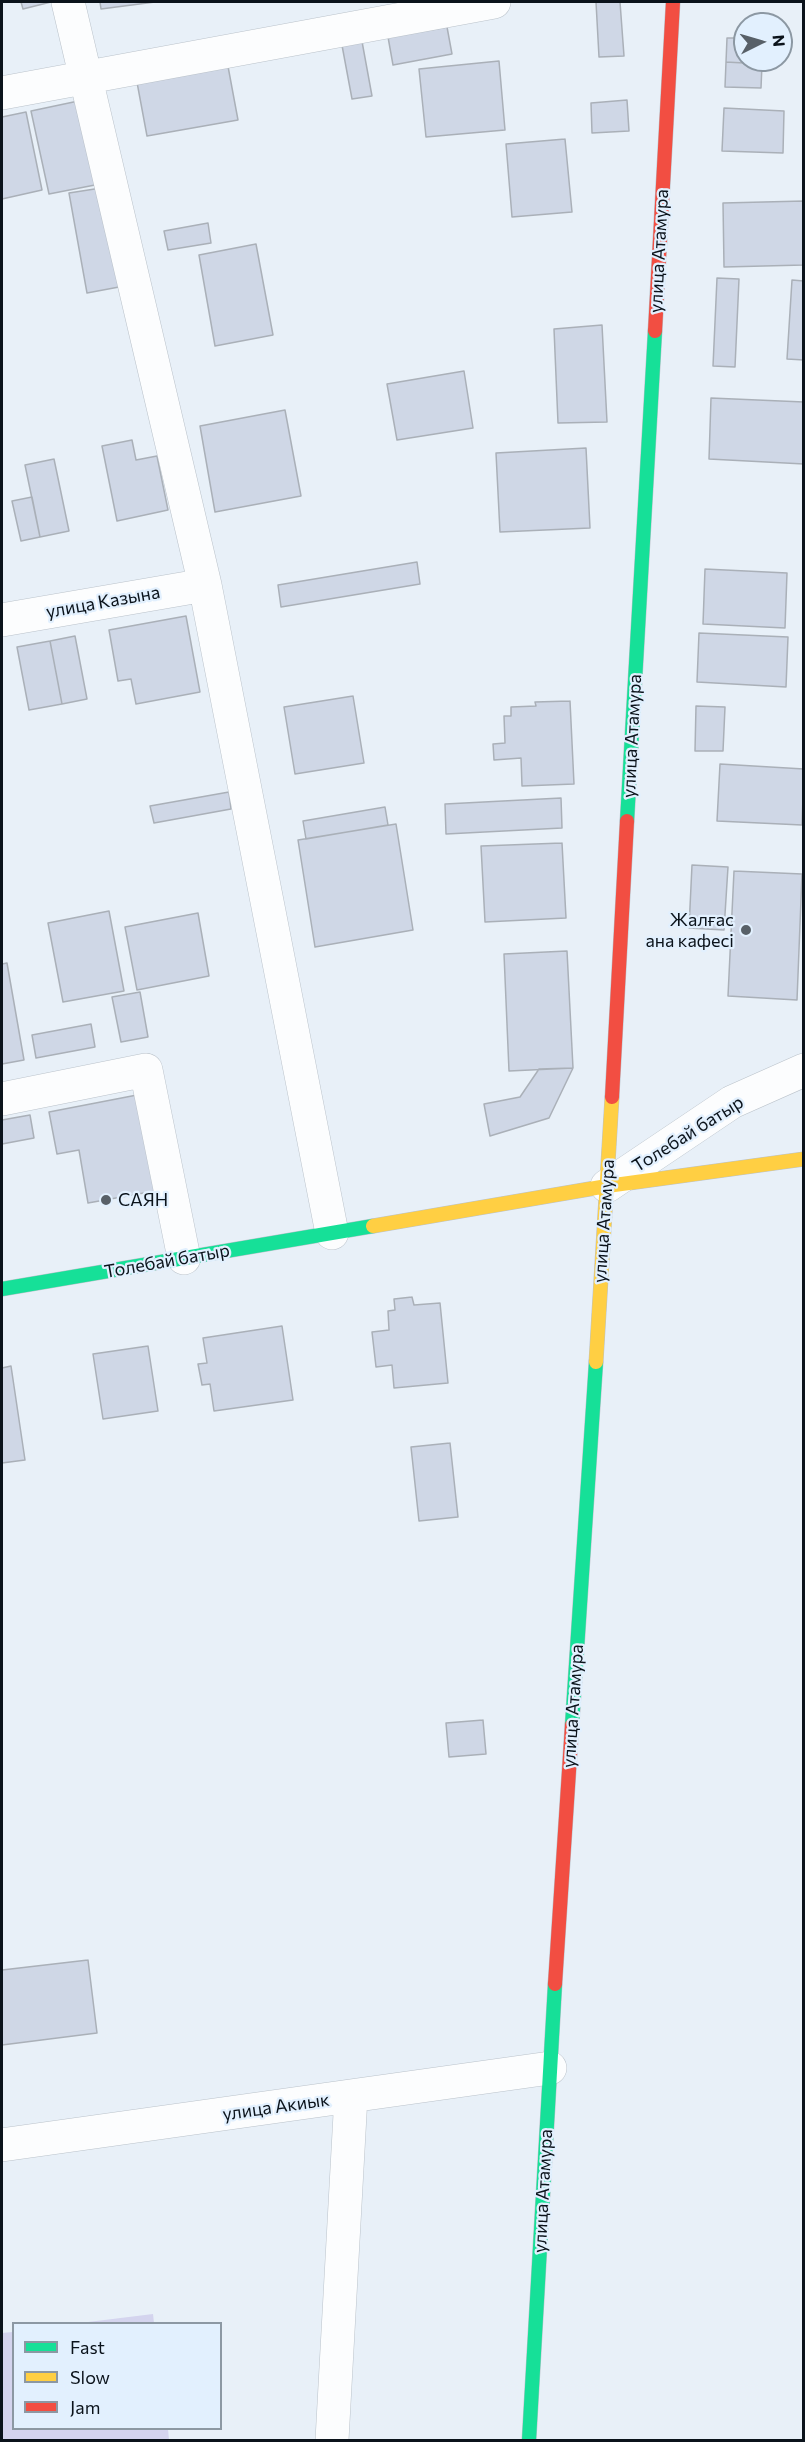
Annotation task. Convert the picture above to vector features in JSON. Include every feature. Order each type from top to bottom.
[{"type":"street","points":[[68,2],[94,76],[205,585],[332,1233]]},
{"type":"street","points":[[2,93],[494,2]]},
{"type":"street","name":"улица Атамура","points":[[529,2440],[550,2068],[607,1186],[673,2]]},
{"type":"street","name":"улица Казына","points":[[2,620],[205,585]]},
{"type":"street","points":[[2,1099],[146,1070],[184,1258]]},
{"type":"street","name":"Толебай батыр","points":[[607,1186],[732,1102],[804,1070]]},
{"type":"street","name":"Толебай батыр","points":[[2,1289],[607,1186],[804,1158]]},
{"type":"street","name":"улица Акиык","points":[[2,2145],[550,2068]]},
{"type":"street","points":[[332,2440],[351,2096]]},
{"type":"shaded area","points":[[153,2314],[154,2322],[88,2322]]},
{"type":"shaded area","points":[[12,2332],[12,2430],[168,2430],[169,2440],[2,2440],[2,2333]]},
{"type":"building","points":[[21,2],[51,2],[23,9]]},
{"type":"building","points":[[100,2],[155,2],[101,9]]},
{"type":"building","points":[[596,2],[620,2],[624,56],[599,57]]},
{"type":"building","points":[[447,27],[452,54],[393,65],[388,37]]},
{"type":"building","points":[[361,36],[372,96],[352,99],[341,40]]},
{"type":"building","points":[[727,38],[733,38],[733,62],[726,62]]},
{"type":"building","points":[[227,61],[238,120],[147,136],[136,77]]},
{"type":"building","points":[[499,61],[505,130],[426,137],[419,69]]},
{"type":"building","points":[[726,62],[733,62],[733,72],[762,72],[761,88],[725,87]]},
{"type":"building","points":[[83,100],[100,184],[49,194],[31,111]]},
{"type":"building","points":[[627,100],[629,131],[592,133],[591,103]]},
{"type":"building","points":[[724,108],[784,111],[783,153],[722,151]]},
{"type":"building","points":[[26,112],[42,190],[2,199],[2,117]]},
{"type":"building","points":[[565,139],[572,212],[512,217],[506,144]]},
{"type":"building","points":[[101,188],[119,287],[87,293],[69,193]]},
{"type":"building","points":[[804,201],[804,265],[724,267],[723,203]]},
{"type":"building","points":[[208,223],[211,243],[168,250],[164,231]]},
{"type":"building","points":[[256,244],[273,335],[215,346],[199,255]]},
{"type":"building","points":[[717,278],[739,279],[735,367],[713,366]]},
{"type":"building","points":[[792,280],[804,281],[804,360],[787,359]]},
{"type":"building","points":[[602,325],[607,422],[558,423],[554,329]]},
{"type":"building","points":[[464,371],[473,428],[397,440],[387,384]]},
{"type":"building","points":[[711,398],[804,402],[804,464],[709,459]]},
{"type":"building","points":[[285,410],[301,496],[215,512],[200,426]]},
{"type":"building","points":[[132,440],[136,460],[157,456],[168,510],[117,521],[102,446]]},
{"type":"building","points":[[586,448],[590,528],[500,532],[496,453]]},
{"type":"building","points":[[54,459],[69,531],[40,537],[25,465]]},
{"type":"building","points":[[32,497],[40,537],[21,541],[12,501]]},
{"type":"building","points":[[417,562],[420,584],[281,607],[278,585]]},
{"type":"building","points":[[705,569],[787,573],[785,628],[703,624]]},
{"type":"building","points":[[186,616],[200,692],[136,704],[131,679],[118,681],[109,630]]},
{"type":"building","points":[[699,633],[788,637],[786,687],[697,682]]},
{"type":"building","points":[[75,636],[87,699],[62,704],[50,641]]},
{"type":"building","points":[[50,641],[62,704],[29,710],[17,647]]},
{"type":"building","points":[[353,696],[364,763],[295,774],[284,707]]},
{"type":"building","points":[[570,701],[574,784],[522,786],[521,758],[494,760],[493,744],[505,743],[504,716],[511,716],[511,707],[536,706],[535,702]]},
{"type":"building","points":[[696,706],[725,707],[723,751],[695,751]]},
{"type":"building","points":[[720,764],[804,769],[802,825],[717,821]]},
{"type":"building","points":[[229,792],[231,809],[154,823],[150,806]]},
{"type":"building","points":[[561,798],[562,828],[446,834],[445,804]]},
{"type":"building","points":[[385,807],[388,825],[306,839],[303,821]]},
{"type":"building","points":[[396,824],[413,930],[315,947],[298,840]]},
{"type":"building","points":[[562,843],[566,918],[485,922],[481,846]]},
{"type":"building","points":[[692,865],[728,867],[724,930],[689,928]]},
{"type":"building","points":[[734,871],[802,874],[797,1000],[728,996]]},
{"type":"building","points":[[109,911],[124,991],[63,1002],[48,923]]},
{"type":"building","points":[[198,913],[209,976],[137,990],[125,927]]},
{"type":"building","points":[[567,951],[573,1068],[509,1071],[504,954]]},
{"type":"building","points":[[7,963],[24,1060],[2,1064],[2,964]]},
{"type":"building","points":[[140,992],[148,1037],[121,1042],[112,997]]},
{"type":"building","points":[[91,1024],[95,1047],[36,1058],[32,1035]]},
{"type":"building","points":[[573,1068],[549,1118],[490,1136],[484,1104],[520,1097],[539,1069]]},
{"type":"building","points":[[137,1095],[155,1191],[88,1203],[79,1150],[57,1154],[49,1112]]},
{"type":"building","points":[[30,1115],[34,1138],[2,1144],[2,1120]]},
{"type":"building","points":[[412,1297],[414,1305],[440,1303],[448,1383],[394,1388],[392,1365],[376,1367],[372,1332],[389,1330],[388,1311],[395,1310],[394,1299]]},
{"type":"building","points":[[282,1326],[293,1400],[214,1411],[210,1384],[202,1385],[198,1364],[207,1363],[203,1338]]},
{"type":"building","points":[[148,1346],[158,1411],[103,1419],[93,1354]]},
{"type":"building","points":[[11,1366],[25,1460],[2,1463],[2,1368]]},
{"type":"building","points":[[450,1443],[458,1517],[419,1521],[411,1447]]},
{"type":"building","points":[[483,1720],[486,1754],[449,1757],[446,1723]]},
{"type":"building","points":[[88,1960],[97,2033],[2,2045],[2,1970]]},
{"type":"traffic: fast","points":[[627,821],[655,331]]},
{"type":"traffic: fast","points":[[2,1289],[373,1226]]},
{"type":"traffic: fast","points":[[572,1725],[596,1362]]},
{"type":"traffic: fast","points":[[529,2440],[555,1984]]},
{"type":"traffic: slow","points":[[596,1362],[612,1097]]},
{"type":"traffic: slow","points":[[373,1226],[607,1186],[804,1159]]},
{"type":"traffic: jam","points":[[655,331],[673,2]]},
{"type":"traffic: jam","points":[[612,1097],[627,821]]},
{"type":"traffic: jam","points":[[555,1984],[572,1725]]},
{"type":"place","name":"Жалғас ана кафесі","points":[[746,930]]},
{"type":"place","name":"САЯН","points":[[106,1200]]}]
